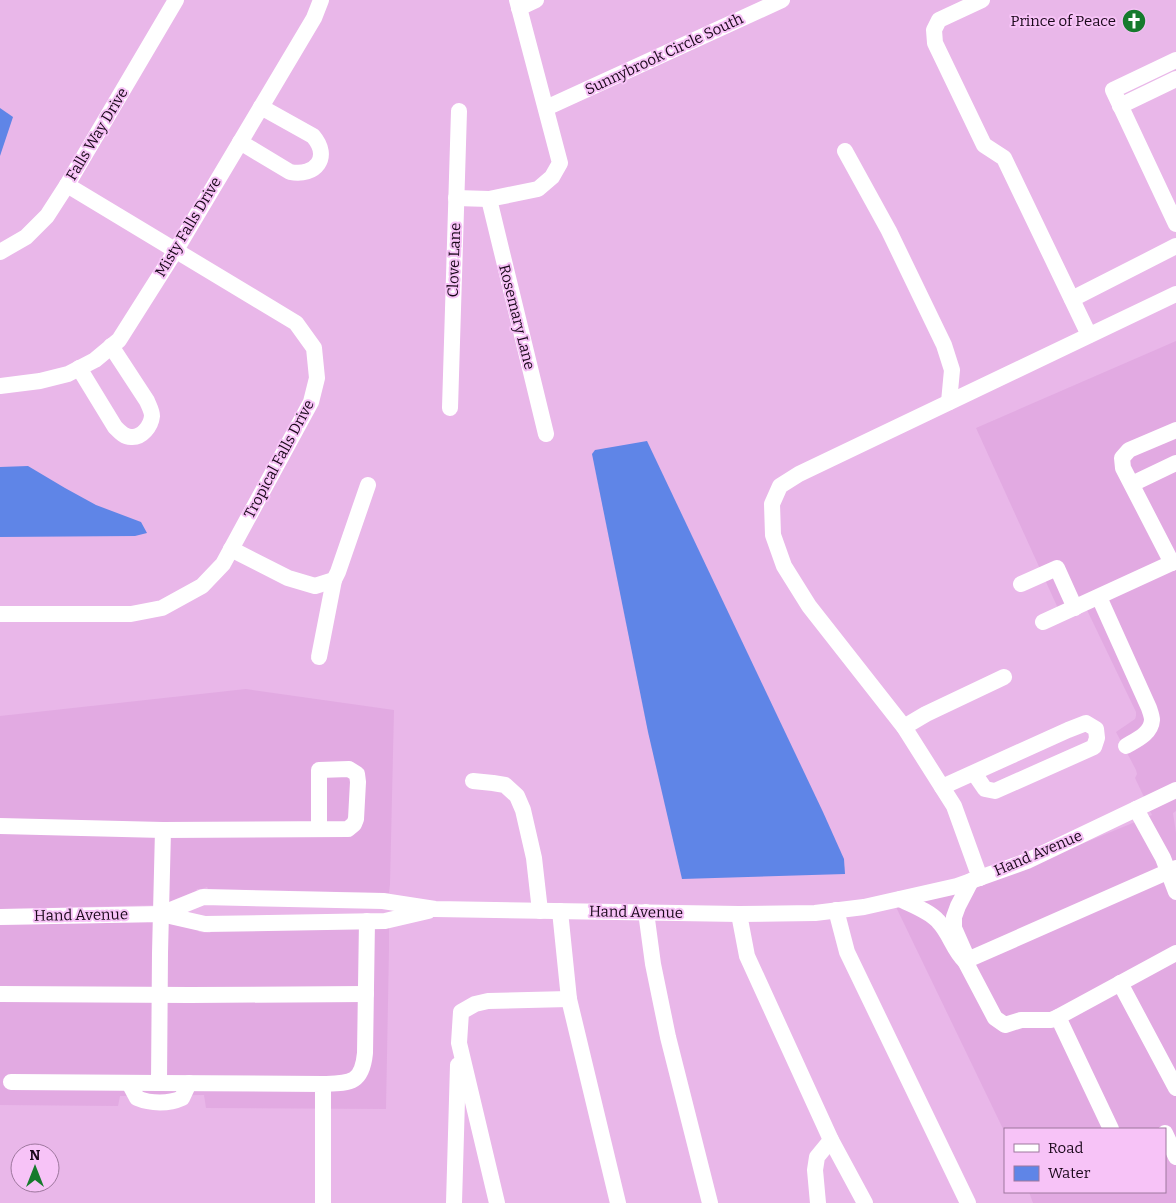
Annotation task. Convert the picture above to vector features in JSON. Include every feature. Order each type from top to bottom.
[{"type":"street","name":"Falls Way Drive","points":[[0,252],[26,237],[47,216],[176,0]]},
{"type":"street","name":"Misty Falls Drive","points":[[0,386],[40,381],[68,374],[95,360],[119,340],[176,250],[314,18],[321,0]]},
{"type":"street","points":[[456,198],[489,199],[538,189],[552,178],[560,163],[518,4],[536,0]]},
{"type":"street","name":"Sunnybrook Circle South","points":[[546,108],[782,0]]},
{"type":"street","points":[[982,0],[939,20],[934,30],[935,43],[984,145],[1004,158],[1090,335]]},
{"type":"street","points":[[1176,60],[1112,90],[1176,224]]},
{"type":"street","points":[[1120,106],[1176,79]]},
{"type":"street","points":[[240,142],[290,172],[297,174],[304,173],[320,162],[320,148],[313,136],[261,107]]},
{"type":"street","name":"Clove Lane","points":[[450,408],[458,111]]},
{"type":"street","points":[[844,150],[889,230],[944,344],[952,370],[949,402]]},
{"type":"street","name":"Tropical Falls Drive","points":[[0,614],[131,614],[162,608],[202,586],[223,564],[311,402],[317,378],[314,348],[296,323],[67,185]]},
{"type":"street","name":"Rosemary Lane","points":[[489,199],[546,434]]},
{"type":"street","points":[[1072,299],[1176,246]]},
{"type":"street","points":[[965,961],[965,953],[954,928],[954,917],[958,906],[976,879],[954,806],[904,727],[809,606],[784,566],[773,535],[772,504],[780,486],[799,474],[1176,294]]},
{"type":"street","points":[[79,368],[115,427],[122,434],[131,437],[145,432],[152,418],[151,410],[111,346]]},
{"type":"street","points":[[1043,622],[1174,562],[1123,468],[1122,458],[1129,450],[1176,430]]},
{"type":"street","points":[[1132,484],[1176,463]]},
{"type":"street","points":[[320,657],[336,576],[368,485]]},
{"type":"street","points":[[231,549],[288,578],[315,586],[336,576]]},
{"type":"street","points":[[1021,584],[1057,568],[1075,608]]},
{"type":"street","points":[[1099,597],[1149,708],[1152,719],[1149,729],[1141,738],[1126,746]]},
{"type":"street","points":[[904,727],[926,714],[1004,677]]},
{"type":"street","points":[[942,787],[1068,730],[1086,724],[1096,729],[1097,738],[1094,747],[995,791],[985,788],[974,773]]},
{"type":"street","points":[[473,781],[505,785],[517,796],[523,810],[534,858],[540,911]]},
{"type":"street","name":"Hand Avenue","points":[[161,914],[203,897],[383,901],[435,910],[739,914],[815,913],[864,907],[957,886],[1027,861],[1176,790]]},
{"type":"street","points":[[1136,809],[1163,858],[1172,869],[1176,892]]},
{"type":"street","points":[[0,826],[163,830],[319,829]]},
{"type":"street","points":[[159,1083],[163,830]]},
{"type":"street","points":[[965,961],[1172,869]]},
{"type":"street","points":[[900,899],[938,921],[946,931],[959,955],[965,961],[995,1018],[1005,1025],[1021,1020],[1051,1020],[1176,953]]},
{"type":"street","name":"Hand Avenue","points":[[0,917],[161,914],[205,924],[386,921],[435,910]]},
{"type":"street","points":[[836,910],[847,952],[968,1203]]},
{"type":"street","points":[[560,911],[569,999],[618,1203]]},
{"type":"street","points":[[646,912],[653,964],[664,1020],[710,1203]]},
{"type":"street","points":[[739,914],[747,956],[831,1140],[865,1203]]},
{"type":"street","points":[[11,1082],[323,1084],[353,1081],[364,1066],[366,921]]},
{"type":"street","points":[[1120,984],[1176,1088]]},
{"type":"street","points":[[0,994],[366,994]]},
{"type":"street","points":[[454,1203],[458,1043],[462,1012],[475,1004],[488,1001],[569,999]]},
{"type":"street","points":[[1058,1017],[1111,1128]]},
{"type":"street","points":[[458,1043],[497,1203]]},
{"type":"street","points":[[129,1083],[137,1098],[145,1102],[174,1102],[182,1098],[189,1083]]},
{"type":"street","points":[[323,1084],[323,1203]]},
{"type":"street","points":[[1166,1135],[1176,1157]]},
{"type":"street","points":[[818,1203],[815,1170],[817,1157],[831,1140]]},
{"type":"shaded area","points":[[1176,341],[1176,553],[1090,593],[1176,570],[1176,782],[1144,797],[1135,778],[1136,770],[1116,732],[1135,719],[1136,712],[1086,608],[1061,615],[976,428]]},
{"type":"shaded area","points":[[246,689],[394,710],[389,893],[208,889],[207,887],[197,889],[161,905],[0,909],[0,716]]},
{"type":"shaded area","points":[[1176,798],[1176,811],[1173,813],[1176,833],[1176,1203],[1033,1203],[1029,1193],[1166,1193],[1166,1128],[1004,1128],[1004,1131],[896,907],[1072,848],[1152,815],[1150,811]]},
{"type":"shaded area","points":[[162,922],[210,933],[211,931],[389,928],[386,1109],[206,1108],[204,1095],[120,1096],[118,1106],[0,1105],[0,925]]},
{"type":"water","points":[[0,108],[13,117],[0,156]]},
{"type":"water","points":[[647,441],[823,812],[844,859],[845,874],[682,879],[648,732],[592,454],[595,450]]},
{"type":"water","points":[[28,466],[96,505],[141,522],[147,533],[135,536],[0,537],[0,467]]},
{"type":"place","name":"Prince of Peace","points":[[1134,21]]}]
